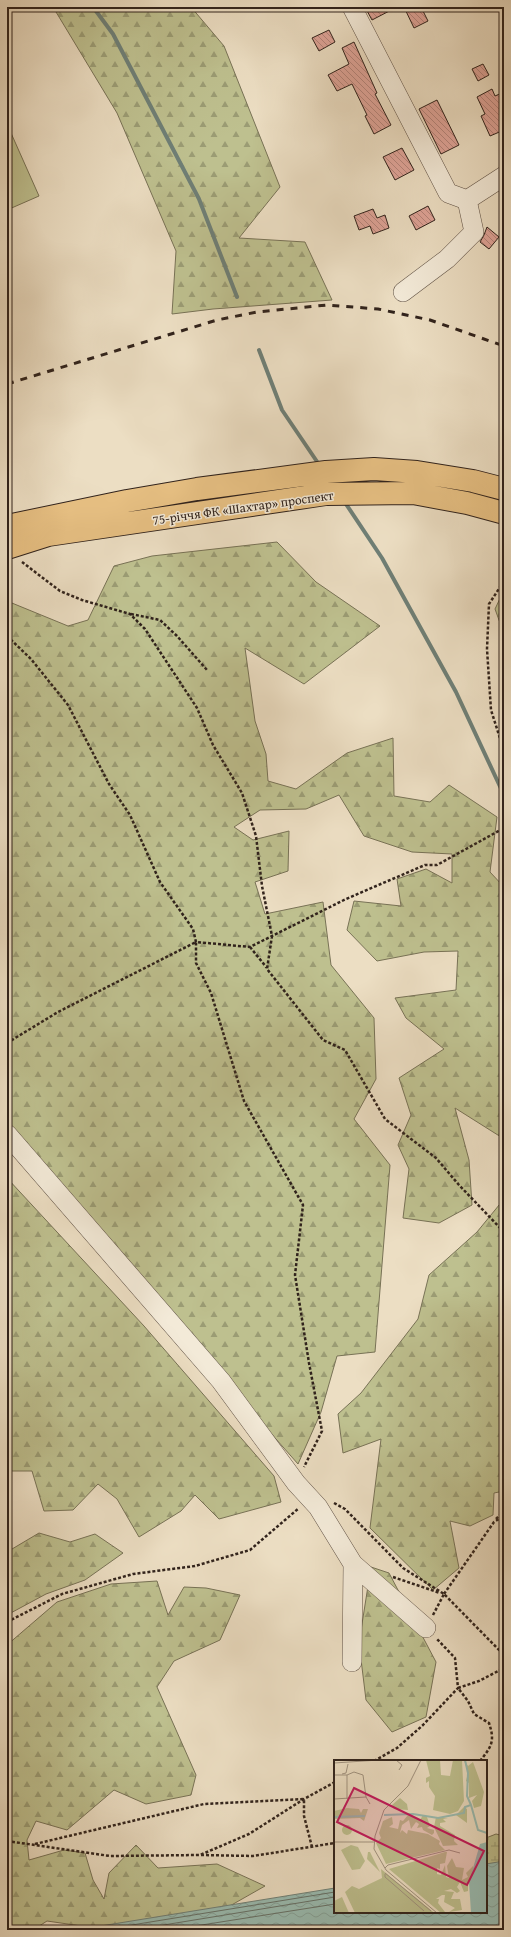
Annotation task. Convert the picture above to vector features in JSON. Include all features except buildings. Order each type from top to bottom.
[{"type":"main road","name":"75-річчя ФК «Шахтар» проспект","points":[[7,526],[127,501],[326,472],[374,469],[417,472],[473,481],[504,489]]},
{"type":"main road","name":"75-річчя ФК «Шахтар» проспект","points":[[13,554],[48,535],[326,494],[413,493],[467,503],[504,513]]},
{"type":"street","points":[[352,7],[448,193],[467,200]]},
{"type":"street","points":[[467,200],[504,176]]},
{"type":"street","points":[[403,292],[447,259],[474,232],[467,200]]},
{"type":"street","points":[[7,1134],[221,1381],[296,1483],[318,1507],[353,1564],[426,1628]]},
{"type":"street","points":[[352,1662],[353,1564]]},
{"type":"path","points":[[13,554],[26,563],[40,577],[60,591],[82,600],[130,614],[160,620],[177,636],[207,670]]},
{"type":"path","points":[[504,581],[490,604],[487,649],[491,710],[504,751]]},
{"type":"path","points":[[130,614],[145,629],[197,708],[213,745],[242,793],[256,836],[262,886],[272,936],[267,968]]},
{"type":"path","points":[[7,636],[31,659],[68,705],[109,784],[130,815],[160,882],[193,929],[196,942],[196,964],[211,993],[244,1101],[303,1205],[295,1275],[309,1363],[322,1431],[296,1483],[301,1506],[250,1550],[194,1566],[133,1574],[62,1594],[7,1622]]},
{"type":"path","points":[[7,1043],[58,1012],[196,942],[250,947],[353,896],[425,865],[437,865],[504,828]]},
{"type":"path","points":[[250,947],[323,1040],[345,1050],[385,1119],[436,1158],[459,1185],[504,1232]]},
{"type":"path","points":[[333,1502],[345,1508],[403,1568],[444,1594],[504,1655]]},
{"type":"path","points":[[481,1760],[490,1748],[493,1735],[489,1723],[474,1714],[468,1701],[458,1688],[455,1658],[426,1628],[444,1594],[494,1522],[504,1511]]},
{"type":"path","points":[[494,1522],[504,1516]]},
{"type":"path","points":[[388,1576],[444,1594]]},
{"type":"path","points":[[376,1760],[397,1748],[413,1735],[458,1688],[479,1681],[504,1668]]},
{"type":"path","points":[[500,1779],[504,1778]]},
{"type":"path","points":[[198,1855],[250,1834],[304,1799],[334,1783]]},
{"type":"path","points":[[32,1845],[204,1804],[304,1799]]},
{"type":"path","points":[[304,1799],[304,1816],[312,1847]]},
{"type":"path","points":[[7,1841],[110,1856],[253,1856],[334,1843]]},
{"type":"green space","points":[[53,7],[191,7],[224,46],[280,187],[239,238],[305,242],[332,300],[213,309],[172,314],[176,251],[117,113]]},
{"type":"green space","points":[[7,124],[39,196],[7,210]]},
{"type":"green space","points":[[277,542],[316,582],[380,626],[304,684],[245,648],[255,721],[266,754],[268,781],[296,789],[347,753],[393,738],[394,796],[430,802],[449,785],[497,817],[490,872],[504,887],[504,1133],[501,1137],[455,1108],[469,1160],[472,1205],[439,1223],[403,1218],[409,1169],[398,1145],[411,1115],[399,1078],[444,1049],[406,1018],[395,998],[456,990],[458,951],[424,952],[377,961],[347,930],[354,901],[401,906],[397,879],[426,869],[452,883],[452,854],[412,852],[364,836],[339,795],[306,809],[260,810],[234,827],[253,840],[289,831],[288,871],[255,882],[265,914],[323,902],[331,965],[374,1018],[376,1079],[354,1119],[390,1165],[375,1352],[337,1356],[321,1412],[298,1464],[7,1134],[7,601],[68,626],[88,620],[114,566],[152,556]]},
{"type":"green space","points":[[504,590],[504,634],[495,609]]},
{"type":"green space","points":[[7,1178],[144,1326],[274,1476],[281,1502],[219,1519],[195,1495],[181,1511],[139,1537],[117,1499],[98,1484],[73,1510],[44,1511],[32,1471],[7,1471]]},
{"type":"green space","points":[[504,1199],[504,1491],[494,1493],[493,1515],[470,1526],[450,1521],[459,1568],[433,1590],[370,1528],[381,1439],[343,1453],[338,1414],[361,1393],[418,1319],[429,1275],[477,1232]]},
{"type":"green space","points":[[39,1533],[70,1542],[95,1534],[123,1553],[85,1580],[46,1594],[7,1615],[7,1552]]},
{"type":"green space","points":[[371,1567],[389,1573],[436,1662],[426,1717],[392,1732],[366,1700],[359,1643]]},
{"type":"green space","points":[[157,1581],[168,1615],[184,1587],[206,1588],[240,1595],[220,1640],[174,1661],[157,1687],[196,1775],[191,1795],[146,1804],[114,1790],[67,1830],[36,1821],[27,1840],[29,1860],[64,1850],[85,1853],[93,1880],[104,1899],[109,1873],[136,1845],[158,1868],[217,1864],[265,1886],[191,1928],[109,1930],[47,1921],[33,1930],[7,1930],[7,1645],[57,1602],[111,1584]]},
{"type":"green space","points":[[496,1834],[504,1836],[504,1879],[487,1867],[487,1838]]},
{"type":"water","points":[[504,1861],[504,1930],[76,1930],[334,1888],[334,1913],[487,1913],[487,1864]]},
{"type":"waterway","points":[[93,7],[113,34],[199,199],[237,297]]},
{"type":"waterway","points":[[259,350],[282,410],[320,466]]},
{"type":"waterway","points":[[344,501],[382,558],[456,692],[504,795]]},
{"type":"railway","points":[[7,384],[217,320],[257,312],[327,305],[378,309],[430,320],[504,346]]}]
